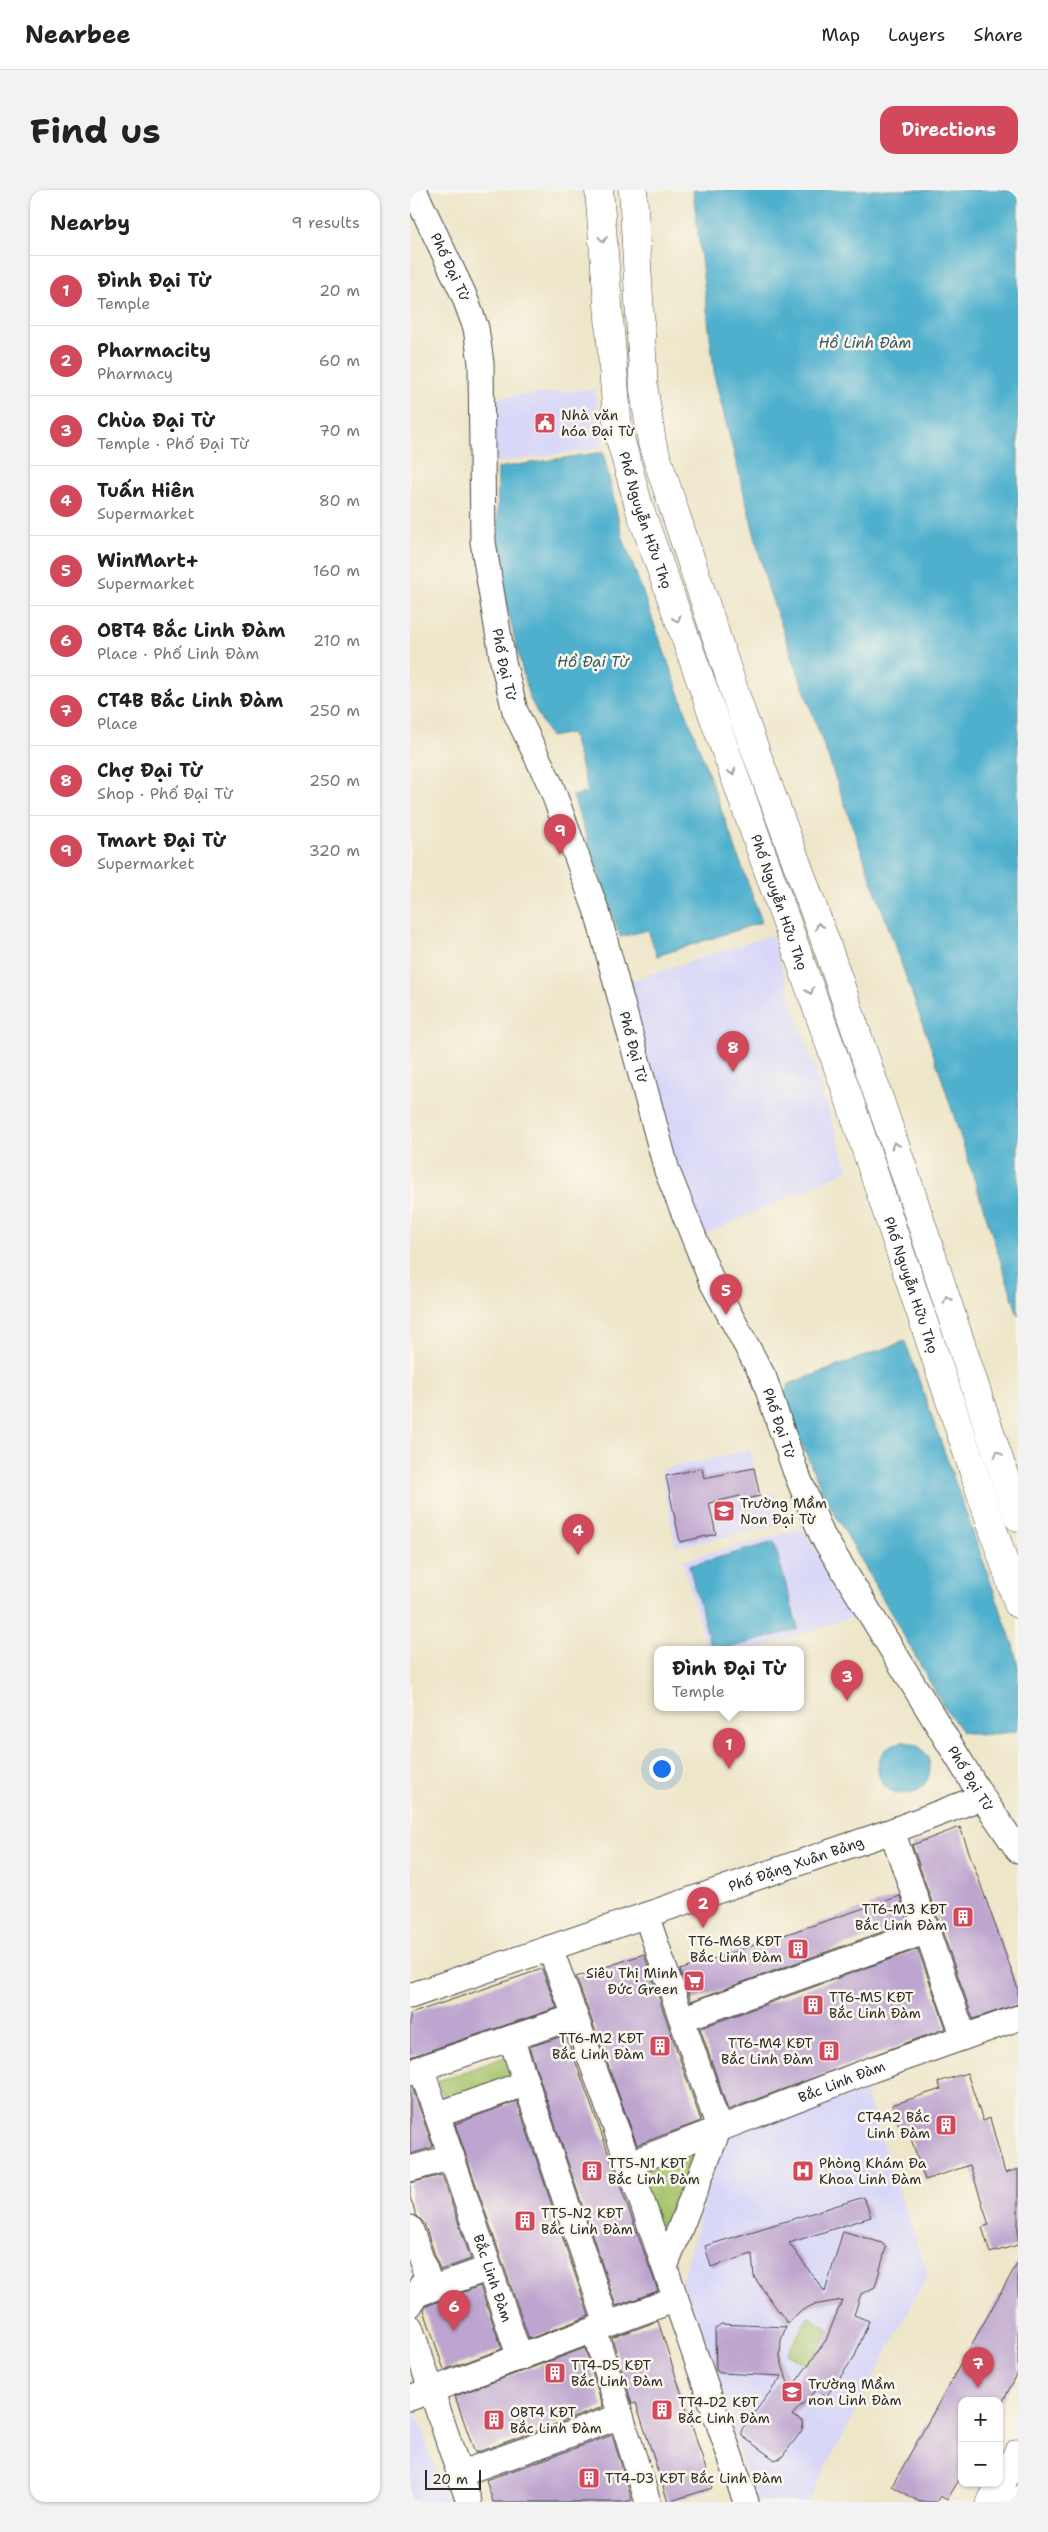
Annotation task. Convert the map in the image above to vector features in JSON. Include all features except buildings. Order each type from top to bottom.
[{"type":"main road","name":"Phố Nguyễn Hữu Thọ","points":[[599,190],[618,431],[640,510],[846,1090],[1018,1604]]},
{"type":"main road","name":"Phố Nguyễn Hữu Thọ","points":[[633,190],[644,390],[652,443],[742,714],[826,943],[930,1248],[1018,1517]]},
{"type":"main road","points":[[991,2502],[1018,2453]]},
{"type":"street","name":"Phố Đại Từ","points":[[413,194],[463,293],[476,328],[481,363],[483,542],[503,662],[515,711],[551,786],[598,916],[667,1171],[712,1282],[764,1378],[795,1470],[822,1535],[982,1798],[1018,1850]]},
{"type":"street","points":[[903,1258],[930,1248]]},
{"type":"street","points":[[982,1798],[1018,1824]]},
{"type":"street","name":"Phố Đặng Xuân Bảng","points":[[410,1996],[892,1831],[982,1798]]},
{"type":"street","points":[[892,1831],[964,2037]]},
{"type":"street","points":[[646,1915],[719,2128],[665,2267]]},
{"type":"street","points":[[682,2019],[927,1931]]},
{"type":"street","points":[[550,1948],[629,2164],[746,2502]]},
{"type":"street","name":"Bắc Linh Đàm","points":[[520,2358],[437,2115],[416,2070],[574,2017]]},
{"type":"street","name":"Bắc Linh Đàm","points":[[629,2164],[719,2128],[1018,2018]]},
{"type":"street","points":[[511,2038],[600,2327],[621,2416],[648,2502]]},
{"type":"street","points":[[437,2115],[526,2083]]},
{"type":"street","points":[[410,2169],[452,2157]]},
{"type":"street","points":[[410,2228],[427,2276],[413,2299]]},
{"type":"street","points":[[413,2299],[489,2268]]},
{"type":"street","points":[[421,2394],[676,2299]]},
{"type":"street","points":[[410,2327],[421,2394],[459,2474],[469,2502]]},
{"type":"street","points":[[459,2474],[621,2416]]},
{"type":"shaded area","name":"Nhà văn hóa Đại Từ","points":[[595,389],[603,448],[493,463],[489,398]]},
{"type":"shaded area","points":[[771,935],[848,1170],[702,1236],[672,1162],[627,982]]},
{"type":"shaded area","name":"Trường Mầm Non Đại Từ","points":[[750,1450],[760,1496],[776,1493],[782,1525],[676,1547],[661,1470]]},
{"type":"shaded area","points":[[803,1529],[858,1615],[767,1646],[706,1646],[682,1560]]},
{"type":"shaded area","name":"Trường Mầm non Linh Đàm","points":[[863,2085],[928,2274],[808,2502],[756,2502],[681,2282],[724,2132]]},
{"type":"shaded area","points":[[416,2412],[446,2502],[410,2502],[410,2414]]},
{"type":"green space","points":[[507,2056],[516,2081],[447,2106],[438,2081]]},
{"type":"green space","points":[[706,2148],[664,2243],[642,2186],[650,2169]]},
{"type":"green space","points":[[808,2317],[829,2329],[809,2366],[787,2354]]},
{"type":"water","name":"Hồ Linh Đàm","points":[[693,190],[1018,190],[1018,1315],[939,1070],[768,588],[715,379]]},
{"type":"water","name":"Hồ Đại Từ","points":[[603,452],[622,535],[762,922],[657,956],[648,930],[620,937],[573,796],[588,792],[572,733],[550,737],[529,697],[497,566],[498,468]]},
{"type":"water","points":[[905,1341],[1013,1645],[1018,1667],[1018,1727],[1015,1732],[980,1735],[962,1732],[943,1705],[823,1493],[783,1400],[789,1384]]},
{"type":"water","points":[[774,1542],[798,1629],[736,1646],[711,1646],[689,1566]]},
{"type":"water","points":[[904,1742],[918,1746],[926,1754],[930,1768],[926,1782],[918,1790],[904,1794],[890,1790],[882,1782],[878,1768],[882,1754],[890,1746]]},
{"type":"place","name":"Nhà văn hóa Đại Từ","points":[[545,423]]},
{"type":"place","name":"Tmart Đại Từ","points":[[560,855]]},
{"type":"place","name":"Chợ Đại Từ","points":[[733,1072]]},
{"type":"place","name":"WinMart+","points":[[726,1315]]},
{"type":"place","name":"Trường Mầm Non Đại Từ","points":[[724,1511]]},
{"type":"place","name":"Tuấn Hiên","points":[[578,1555]]},
{"type":"place","name":"Chùa Đại Từ","points":[[847,1701]]},
{"type":"place","name":"Đình Đại Từ","points":[[729,1769]]},
{"type":"place","name":"TT6-M3 KĐT Bắc Linh Đàm","points":[[963,1917]]},
{"type":"place","name":"Pharmacity","points":[[703,1928]]},
{"type":"place","name":"TT6-M6B KĐT Bắc Linh Đàm","points":[[798,1949]]},
{"type":"place","name":"Siêu Thị Minh Đức Green","points":[[694,1981]]},
{"type":"place","name":"TT6-M5 KĐT Bắc Linh Đàm","points":[[813,2005]]},
{"type":"place","name":"TT6-M2 KĐT Bắc Linh Đàm","points":[[660,2046]]},
{"type":"place","name":"TT6-M4 KĐT Bắc Linh Đàm","points":[[829,2051]]},
{"type":"place","name":"CT4A2 Bắc Linh Đàm","points":[[946,2125]]},
{"type":"place","name":"TT5-N1 KĐT Bắc Linh Đàm","points":[[592,2171]]},
{"type":"place","name":"Phòng Khám Đa Khoa Linh Đàm","points":[[803,2171]]},
{"type":"place","name":"TT5-N2 KĐT Bắc Linh Đàm","points":[[525,2221]]},
{"type":"place","name":"OBT4 Bắc Linh Đàm","points":[[454,2331]]},
{"type":"place","name":"TT4-D5 KĐT Bắc Linh Đàm","points":[[555,2373]]},
{"type":"place","name":"CT4B Bắc Linh Đàm","points":[[978,2388]]},
{"type":"place","name":"Trường Mầm non Linh Đàm","points":[[792,2392]]},
{"type":"place","name":"TT4-D2 KĐT Bắc Linh Đàm","points":[[662,2410]]},
{"type":"place","name":"OBT4 KĐT Bắc Linh Đàm","points":[[494,2420]]},
{"type":"place","name":"TT4-D3 KĐT Bắc Linh Đàm","points":[[589,2478]]}]
